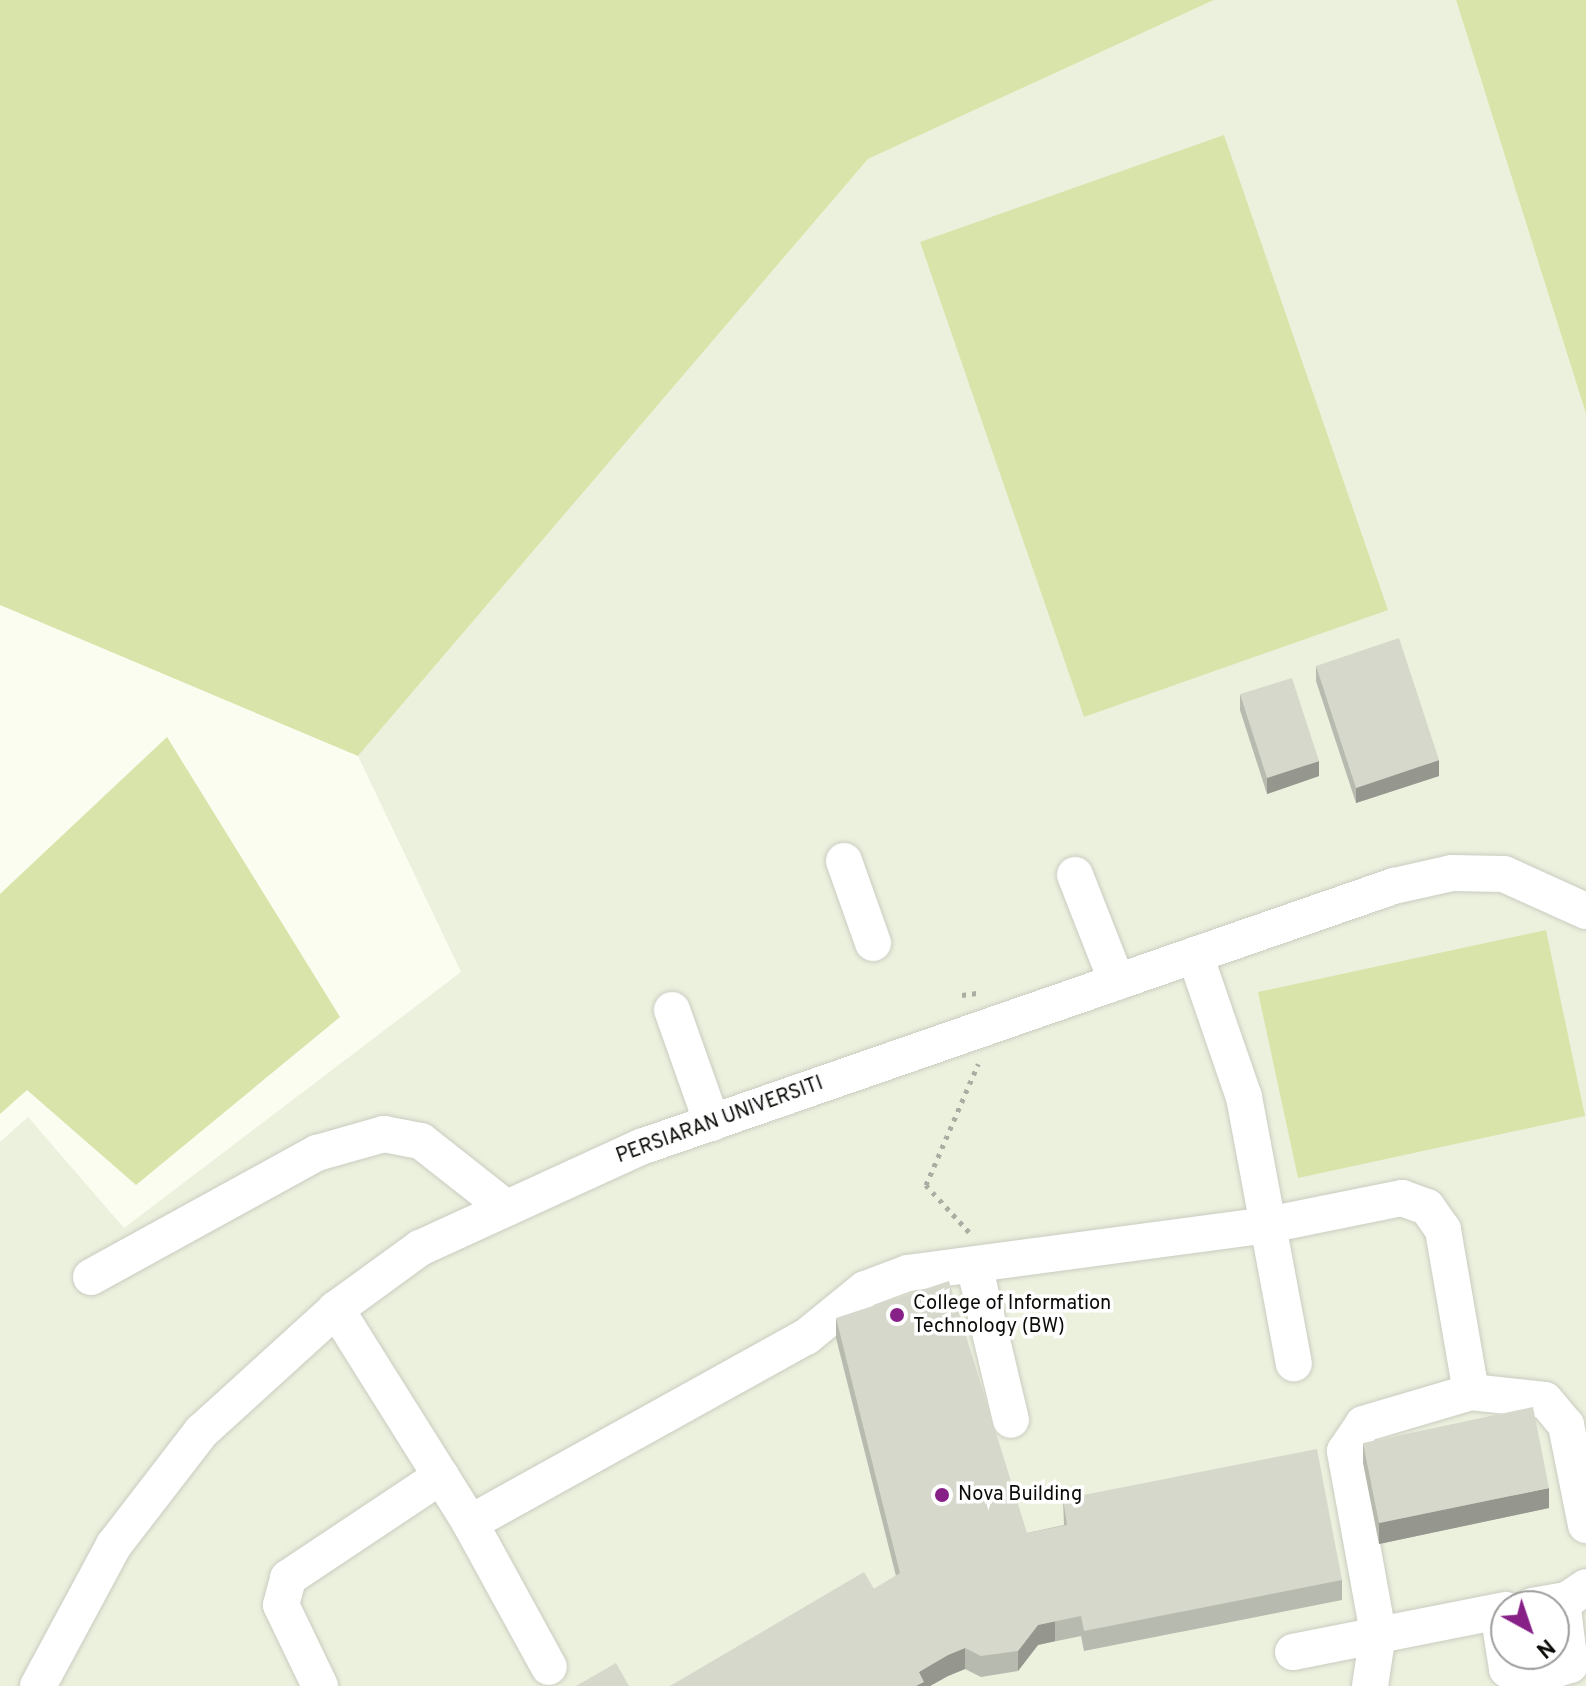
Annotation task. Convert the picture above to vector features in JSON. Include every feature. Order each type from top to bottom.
[{"type":"street","points":[[844,861],[873,943]]},
{"type":"street","name":"PERSIARAN UNIVERSITI","points":[[38,1686],[76,1608],[153,1489],[251,1382],[336,1309],[420,1248],[506,1208],[712,1123],[1394,886],[1452,873],[1504,874],[1586,911]]},
{"type":"street","points":[[1075,875],[1117,982]]},
{"type":"street","points":[[1195,955],[1244,1097],[1294,1363]]},
{"type":"street","points":[[672,1010],[712,1123]]},
{"type":"street","points":[[91,1277],[317,1153],[384,1134],[421,1141],[506,1208]]},
{"type":"street","points":[[470,1523],[806,1337],[865,1289],[908,1273],[975,1269],[1268,1225],[1402,1198],[1427,1207],[1443,1230],[1471,1392]]},
{"type":"street","points":[[975,1269],[1011,1420]]},
{"type":"street","points":[[336,1309],[470,1523],[549,1667]]},
{"type":"street","points":[[1370,1686],[1378,1633],[1349,1441],[1373,1418],[1471,1392],[1528,1396],[1557,1411],[1571,1442],[1586,1525]]},
{"type":"street","points":[[320,1686],[281,1605],[288,1578],[441,1476]]},
{"type":"street","points":[[1293,1652],[1490,1612]]},
{"type":"path","points":[[962,995],[993,990]]},
{"type":"path","points":[[975,1269],[968,1228],[926,1185],[978,1077],[979,1047]]},
{"type":"shaded area","points":[[1214,0],[1456,0],[1586,414],[1586,1686],[0,1686],[0,1142],[28,1117],[124,1228],[461,972],[358,756],[868,159]]},
{"type":"green space","points":[[0,0],[1214,0],[868,159],[358,756],[0,605]]},
{"type":"green space","points":[[1456,0],[1586,0],[1586,414]]},
{"type":"green space","points":[[1224,135],[1388,610],[1084,717],[920,242]]},
{"type":"green space","points":[[167,737],[340,1017],[136,1185],[27,1090],[0,1114],[0,894]]},
{"type":"green space","points":[[1546,930],[1585,1116],[1298,1178],[1258,992]]},
{"type":"building","points":[[1399,638],[1439,760],[1356,788],[1316,666]]},
{"type":"building","points":[[1292,678],[1319,761],[1267,778],[1240,694]]},
{"type":"building","name":"Nova Building","points":[[949,1281],[1027,1533],[1067,1525],[1063,1499],[1317,1449],[1342,1580],[1084,1631],[1081,1616],[1038,1625],[1018,1651],[981,1656],[965,1648],[919,1672],[924,1682],[916,1686],[670,1686],[864,1572],[874,1589],[900,1573],[836,1318]]},
{"type":"building","points":[[1533,1407],[1549,1488],[1379,1523],[1363,1443]]},
{"type":"building","points":[[616,1663],[629,1686],[576,1686]]},
{"type":"place","name":"College of Information Technology (BW)","points":[[897,1315]]},
{"type":"place","name":"Nova Building","points":[[942,1495]]}]
